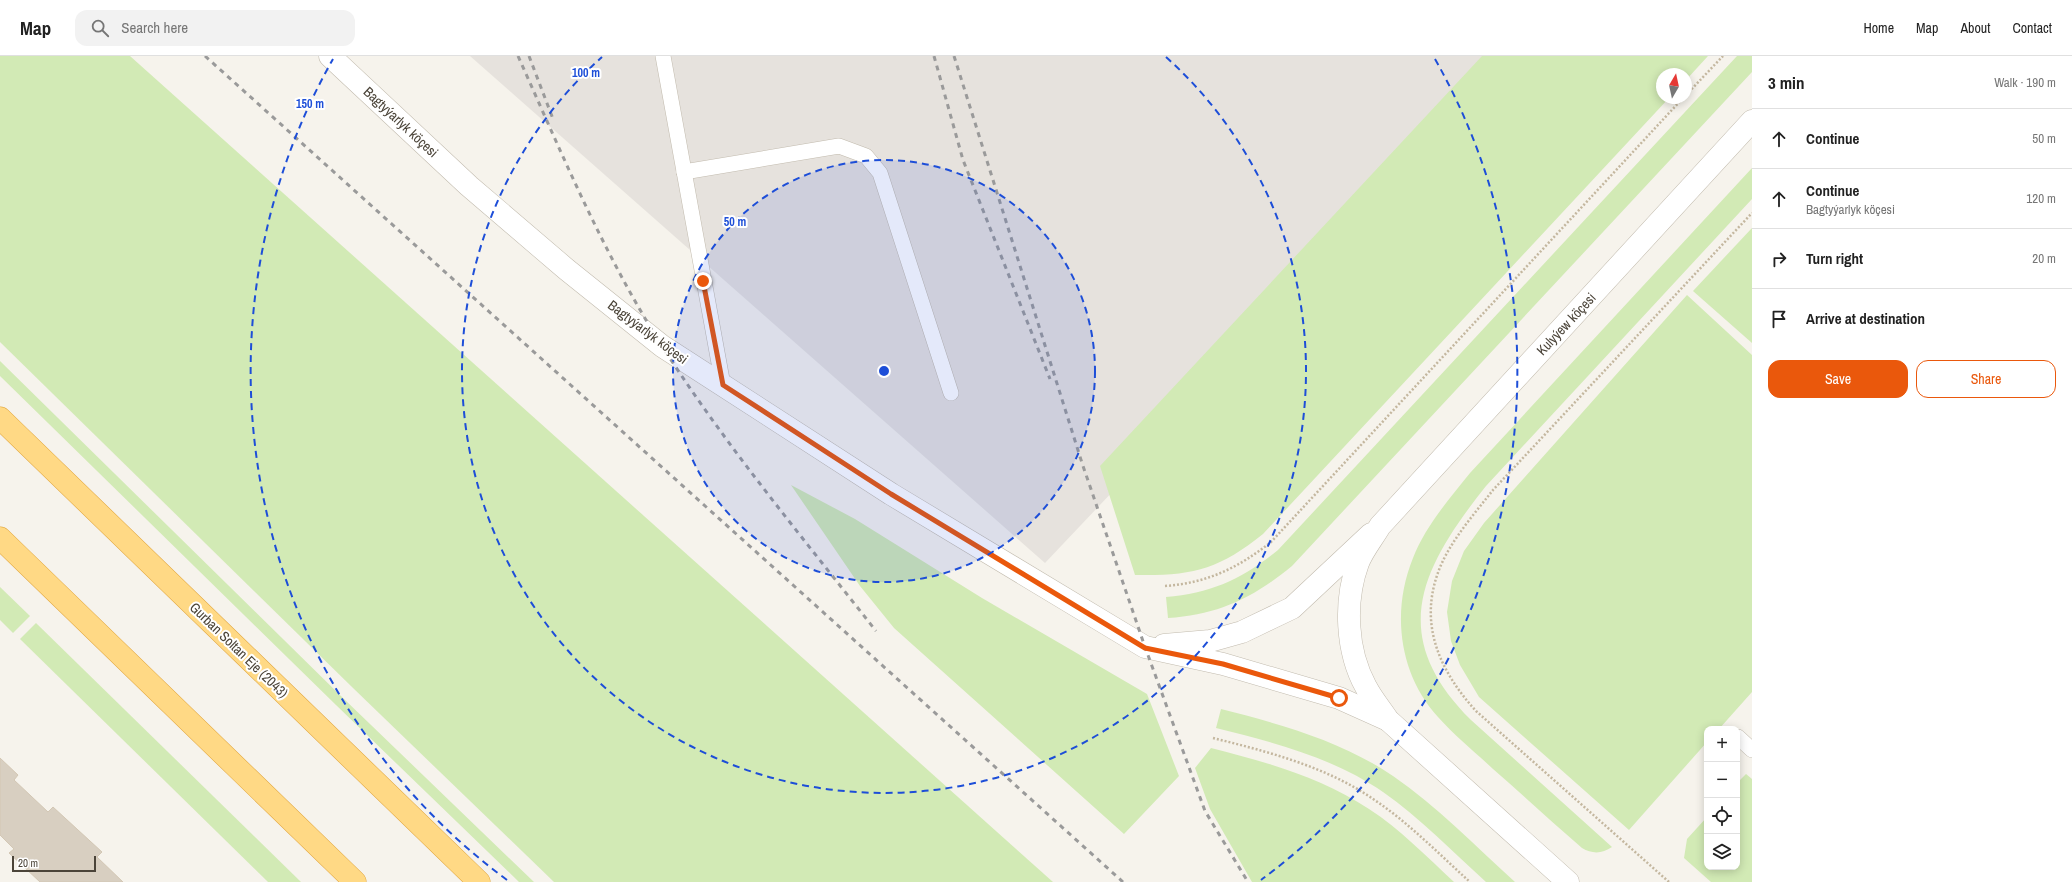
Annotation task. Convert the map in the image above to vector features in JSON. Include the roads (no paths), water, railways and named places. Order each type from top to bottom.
[{"type":"highway","name":"Gurban Soltan Eje (2043)","points":[[0,418],[479,882]]},
{"type":"highway","points":[[0,538],[355,882]]},
{"type":"street","name":"Bagtyýarlyk köçesi","points":[[330,56],[469,186],[566,269],[662,346],[891,494],[1145,648],[1223,664],[1339,698],[1388,720]]},
{"type":"street","name":"Kulyýew köçesi","points":[[1380,526],[1752,121]]},
{"type":"street","points":[[1145,648],[1210,641],[1242,632],[1268,621],[1292,608],[1380,526]]},
{"type":"street","points":[[1380,526],[1359,561],[1350,590],[1350,621],[1353,654],[1366,687],[1388,720],[1568,882]]},
{"type":"lane","points":[[663,56],[723,385]]},
{"type":"lane","points":[[684,172],[839,146],[866,156],[880,173],[951,393]]},
{"type":"lane","points":[[1740,739],[1752,750]]},
{"type":"railway","points":[[205,56],[1123,882]]},
{"type":"railway","points":[[518,56],[585,204],[621,276],[662,346],[712,420],[739,456],[876,631]]},
{"type":"railway","points":[[529,56],[553,119]]},
{"type":"railway","points":[[934,56],[963,160],[1050,379]]},
{"type":"railway","points":[[954,56],[1082,463],[1145,647],[1205,811],[1248,882]]}]
